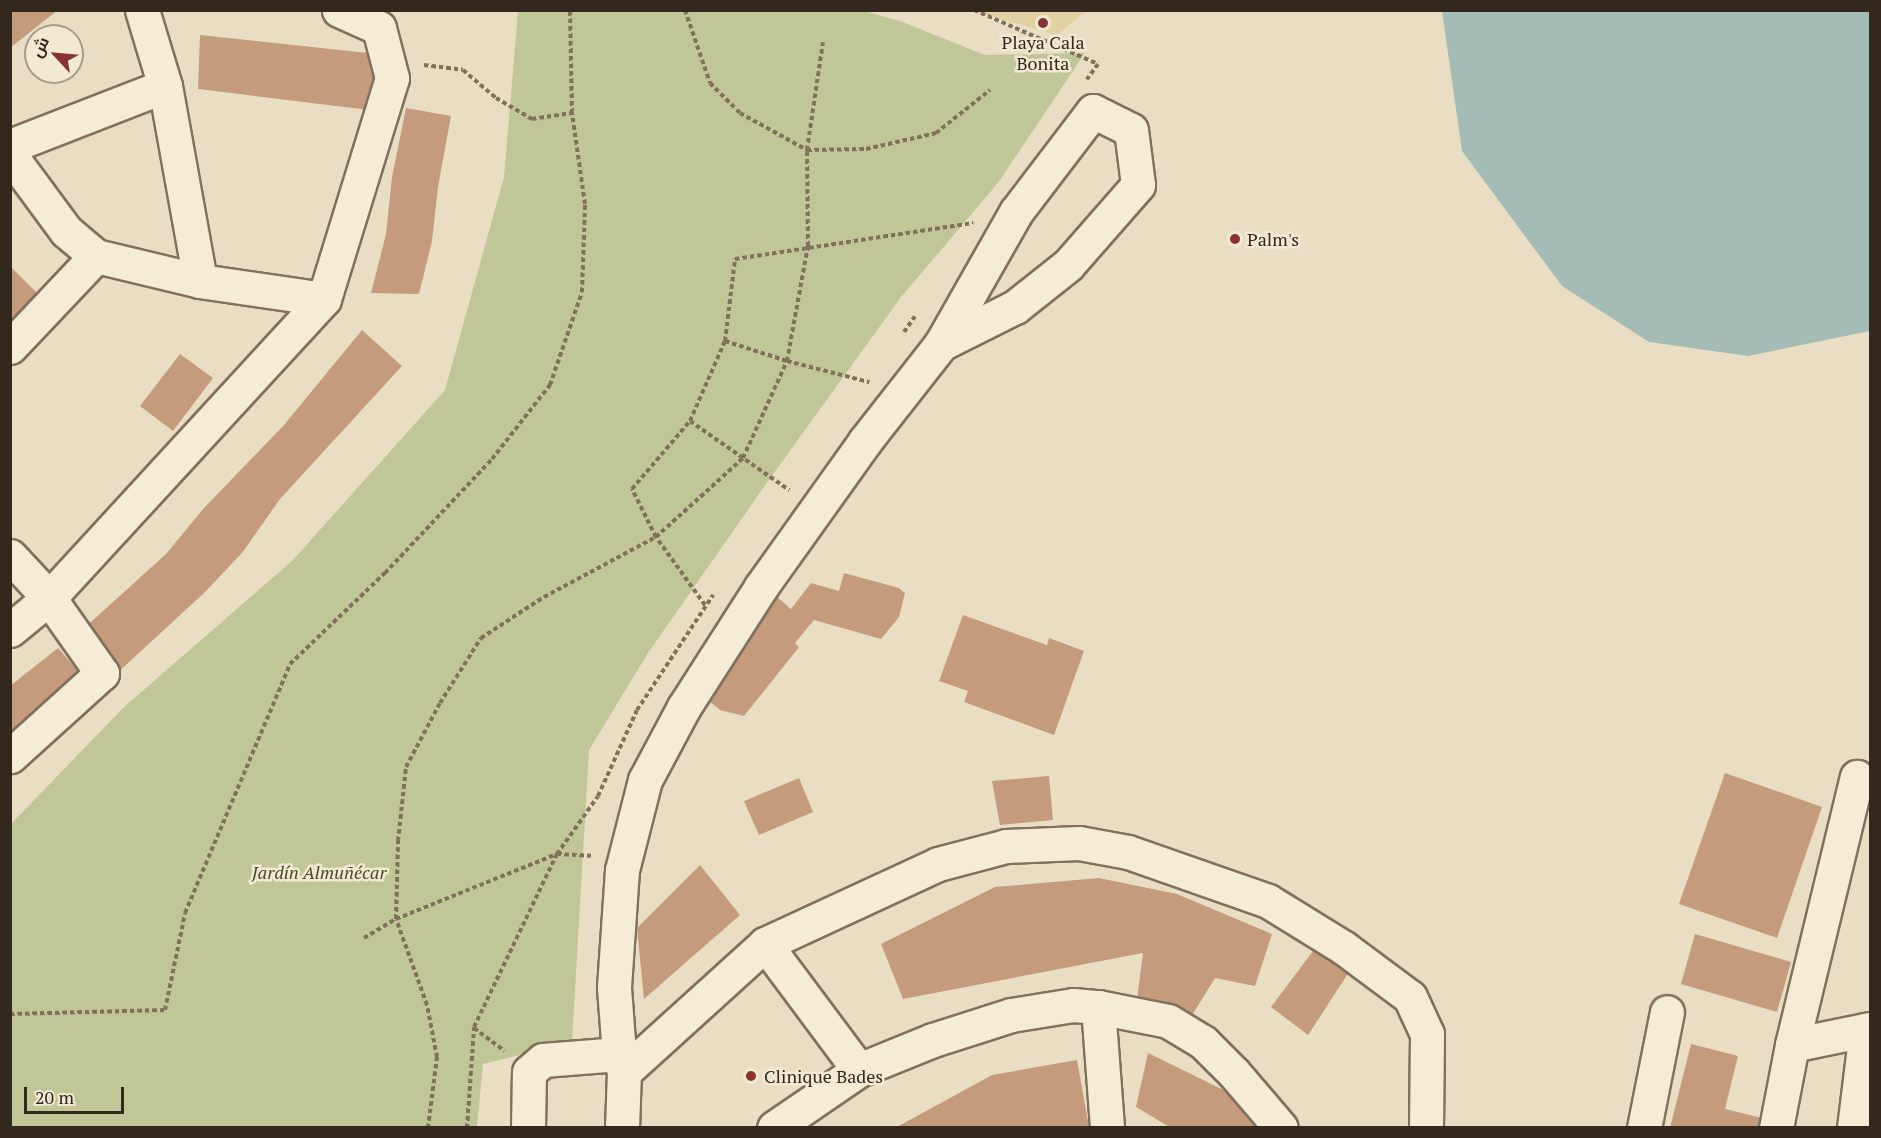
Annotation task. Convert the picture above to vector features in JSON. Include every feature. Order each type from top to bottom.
[{"type":"street","points":[[142,10],[165,86],[200,280]]},
{"type":"street","points":[[10,630],[49,598],[324,299],[393,78],[379,28],[339,10]]},
{"type":"street","points":[[10,146],[165,86]]},
{"type":"street","points":[[622,1128],[622,1063],[614,987],[624,857],[645,780],[684,707],[775,568],[865,441],[941,344],[1016,212],[1093,111],[1131,130],[1138,185],[1068,265],[1015,307],[941,344]]},
{"type":"street","points":[[10,155],[66,231],[96,256],[200,280],[324,299]]},
{"type":"street","points":[[10,347],[96,256]]},
{"type":"street","points":[[10,555],[49,598],[102,673],[10,756]]},
{"type":"street","points":[[1776,1128],[1792,1045],[1857,777]]},
{"type":"street","points":[[528,1128],[527,1089],[530,1072],[543,1060],[622,1063],[765,944],[938,864],[995,849],[1079,843],[1128,852],[1268,901],[1344,948],[1410,997],[1427,1034],[1426,1128]]},
{"type":"street","points":[[765,944],[859,1070]]},
{"type":"street","points":[[774,1128],[859,1070],[933,1040],[1011,1015],[1073,1005],[1098,1007],[1168,1022],[1203,1042],[1234,1073],[1281,1128]]},
{"type":"street","points":[[1098,1007],[1107,1128]]},
{"type":"street","points":[[1644,1128],[1667,1012]]},
{"type":"street","points":[[1792,1045],[1868,1029],[1854,1128]]},
{"type":"path","points":[[10,1014],[165,1010],[185,913],[290,664],[385,573],[484,467],[550,385],[582,292],[585,204],[572,113],[570,10]]},
{"type":"path","points":[[685,10],[710,83],[740,113],[807,150],[866,149],[936,133],[990,90]]},
{"type":"path","points":[[974,10],[1098,64]]},
{"type":"path","points":[[428,1128],[437,1057],[427,1005],[396,919],[398,841],[406,767],[440,703],[481,638],[544,597],[656,537],[743,458],[788,361],[808,246],[807,150],[823,42]]},
{"type":"path","points":[[387,61],[463,70],[496,98],[532,119],[572,113]]},
{"type":"path","points":[[705,605],[656,537],[632,489],[690,421],[725,341],[735,259],[808,246],[979,222]]},
{"type":"path","points":[[725,341],[788,361],[870,382]]},
{"type":"path","points":[[690,421],[795,494]]},
{"type":"path","points":[[364,938],[396,919],[557,855],[624,857]]},
{"type":"green space","name":"Jardín Almuñécar","points":[[518,11],[864,11],[900,21],[985,55],[1085,53],[998,183],[901,297],[766,484],[648,653],[589,750],[572,1042],[483,1064],[477,1127],[11,1127],[10,825],[124,707],[293,560],[445,390],[504,177]]},
{"type":"sand","name":"Playa Cala Bonita","points":[[972,11],[1086,11],[1057,35]]},
{"type":"water","points":[[1442,11],[1870,11],[1870,331],[1748,356],[1649,342],[1562,286],[1462,151]]},
{"type":"building","points":[[10,10],[58,10],[40,24],[24,24],[24,37],[10,48]]},
{"type":"building","points":[[200,35],[377,54],[369,110],[198,89]]},
{"type":"building","points":[[406,108],[451,116],[438,187],[432,241],[419,294],[371,293],[386,234],[392,177]]},
{"type":"building","points":[[10,266],[37,293],[10,322]]},
{"type":"building","points":[[362,330],[402,366],[280,499],[242,553],[204,593],[115,675],[81,631],[166,554],[204,508],[284,425]]},
{"type":"building","points":[[180,354],[213,378],[173,431],[140,406]]},
{"type":"building","points":[[844,573],[899,588],[905,593],[899,617],[881,639],[814,620],[795,643],[799,647],[744,716],[720,710],[700,694],[777,597],[791,609],[811,583],[839,591]]},
{"type":"building","points":[[963,615],[1047,645],[1049,638],[1084,651],[1054,735],[964,702],[968,691],[939,681]]},
{"type":"building","points":[[58,648],[87,681],[10,746],[10,686]]},
{"type":"building","points":[[1725,773],[1822,807],[1777,938],[1679,904]]},
{"type":"building","points":[[1049,776],[1053,820],[1000,825],[992,781]]},
{"type":"building","points":[[799,778],[813,812],[759,835],[744,801]]},
{"type":"building","points":[[700,865],[740,915],[644,999],[637,928]]},
{"type":"building","points":[[1099,878],[1177,894],[1272,934],[1255,986],[1215,978],[1191,1017],[1136,1007],[1143,953],[903,999],[881,944],[995,887]]},
{"type":"building","points":[[1695,934],[1791,962],[1777,1012],[1681,984]]},
{"type":"building","points":[[1319,943],[1351,969],[1308,1035],[1271,1007]]},
{"type":"building","points":[[1691,1044],[1738,1056],[1725,1109],[1770,1120],[1769,1128],[1670,1128]]},
{"type":"building","points":[[1148,1053],[1242,1099],[1266,1128],[1171,1128],[1136,1107]]},
{"type":"building","points":[[1077,1060],[1089,1127],[895,1128],[992,1075]]},
{"type":"place","name":"Playa Cala Bonita","points":[[1043,23]]},
{"type":"place","name":"Palm's","points":[[1235,239]]},
{"type":"place","name":"Clinique Bades","points":[[751,1076]]}]
